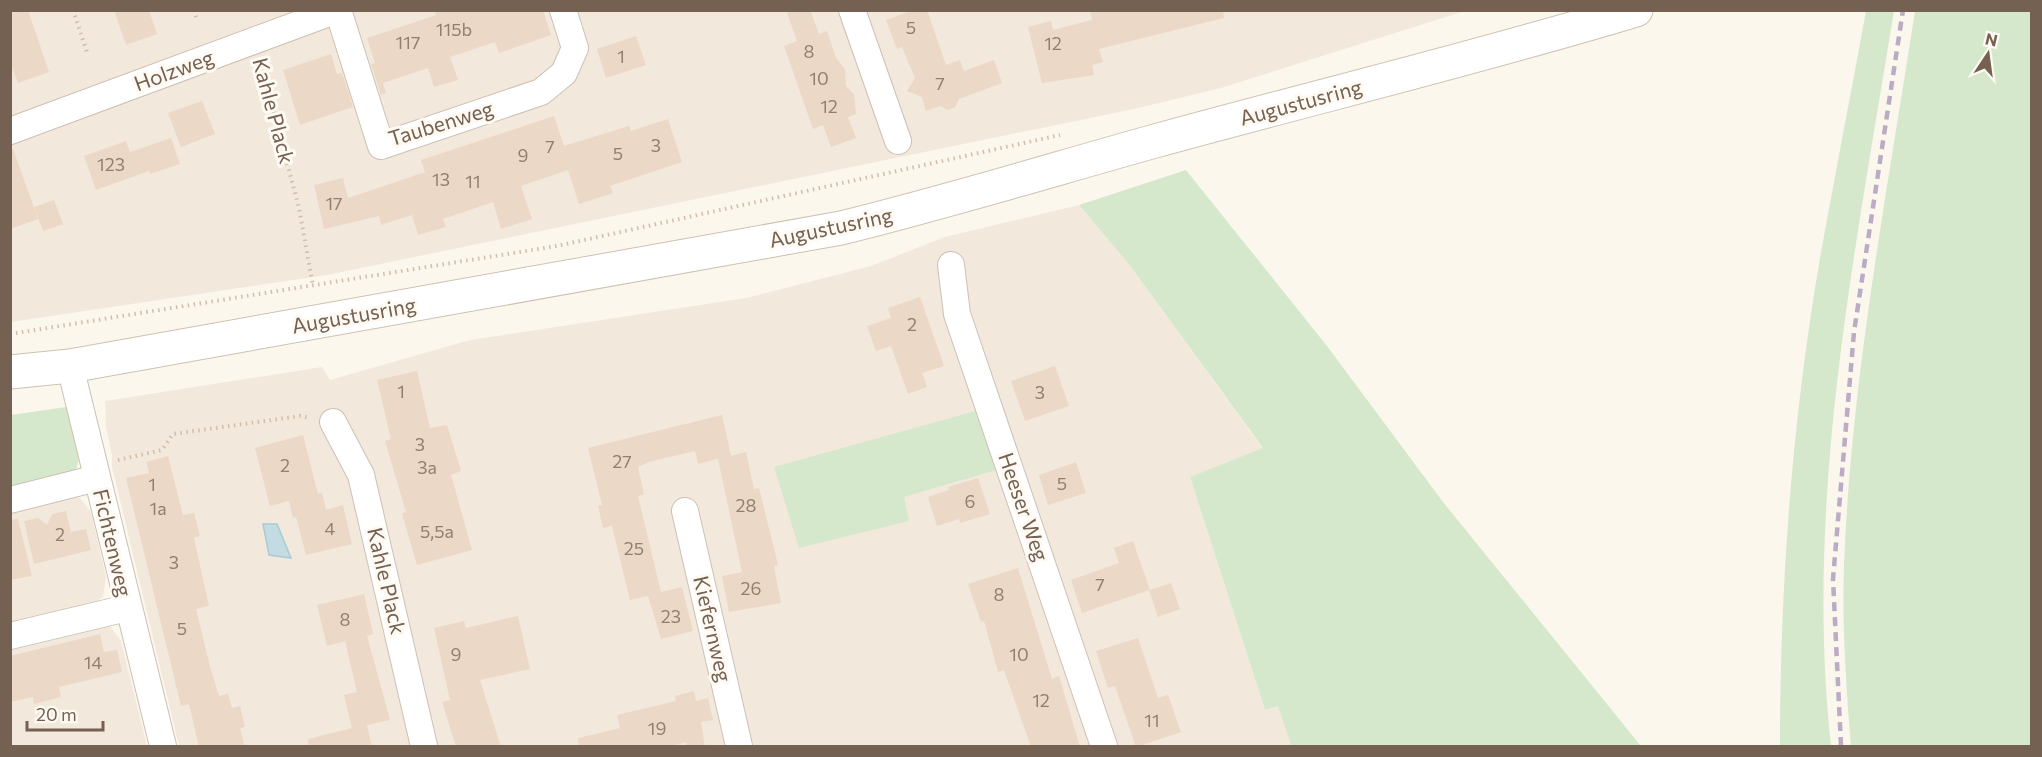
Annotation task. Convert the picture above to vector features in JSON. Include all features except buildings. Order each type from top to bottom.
[{"type":"main road","name":"Augustusring","points":[[10,372],[70,366],[841,228],[922,208],[1156,141],[1512,48],[1636,10]]},
{"type":"street","name":"Taubenweg","points":[[338,10],[381,146],[541,92],[564,73],[575,48],[563,10]]},
{"type":"street","name":"Holzweg","points":[[10,131],[338,10]]},
{"type":"street","points":[[852,10],[898,141]]},
{"type":"street","name":"Heeser Weg","points":[[951,265],[957,314],[1104,747]]},
{"type":"street","name":"Fichtenweg","points":[[70,366],[127,608],[163,747]]},
{"type":"street","name":"Kahle Plack","points":[[333,422],[361,475],[424,747]]},
{"type":"street","name":"Fichtenweg","points":[[10,500],[95,472]]},
{"type":"street","name":"Kiefernweg","points":[[685,511],[740,747]]},
{"type":"street","name":"Fichtenweg","points":[[10,636],[127,608]]},
{"type":"path","points":[[73,10],[88,55]]},
{"type":"path","points":[[194,10],[197,20]]},
{"type":"path","name":"Kahle Plack","points":[[255,41],[299,208],[313,286]]},
{"type":"path","points":[[10,334],[557,246],[1071,133]]},
{"type":"path","points":[[898,141],[922,208]]},
{"type":"path","points":[[95,472],[162,450],[173,434],[300,416],[333,422]]},
{"type":"shaded area","points":[[10,11],[1465,11],[1221,88],[1134,109],[327,275],[11,322]]},
{"type":"shaded area","points":[[1079,205],[1128,263],[1263,449],[1190,477],[1265,710],[1278,706],[1291,745],[179,746],[112,467],[105,401],[322,367],[330,380],[470,340],[746,298],[871,266],[945,237]]},
{"type":"shaded area","points":[[62,495],[80,498],[91,512],[106,577],[103,597],[90,606],[11,625],[10,508]]},
{"type":"shaded area","points":[[95,624],[110,626],[121,641],[147,746],[11,746],[10,644]]},
{"type":"green space","points":[[1866,11],[1894,11],[1850,285],[1829,469],[1824,562],[1824,654],[1831,746],[1780,746],[1786,550],[1797,419],[1815,289]]},
{"type":"green space","points":[[1915,11],[2031,11],[2031,746],[1851,746],[1846,678],[1844,565],[1854,426],[1882,217]]},
{"type":"green space","points":[[1186,170],[1327,346],[1443,502],[1641,746],[1286,746],[1291,745],[1278,706],[1265,710],[1190,477],[1263,448],[1128,263],[1079,205]]},
{"type":"green space","points":[[66,407],[81,451],[76,470],[11,489],[11,415]]},
{"type":"green space","points":[[979,410],[1000,469],[904,497],[909,521],[799,548],[774,467]]},
{"type":"water","points":[[263,524],[277,524],[291,558],[269,555]]},
{"type":"railway","points":[[1841,746],[1833,579],[1854,332],[1903,10]]}]
